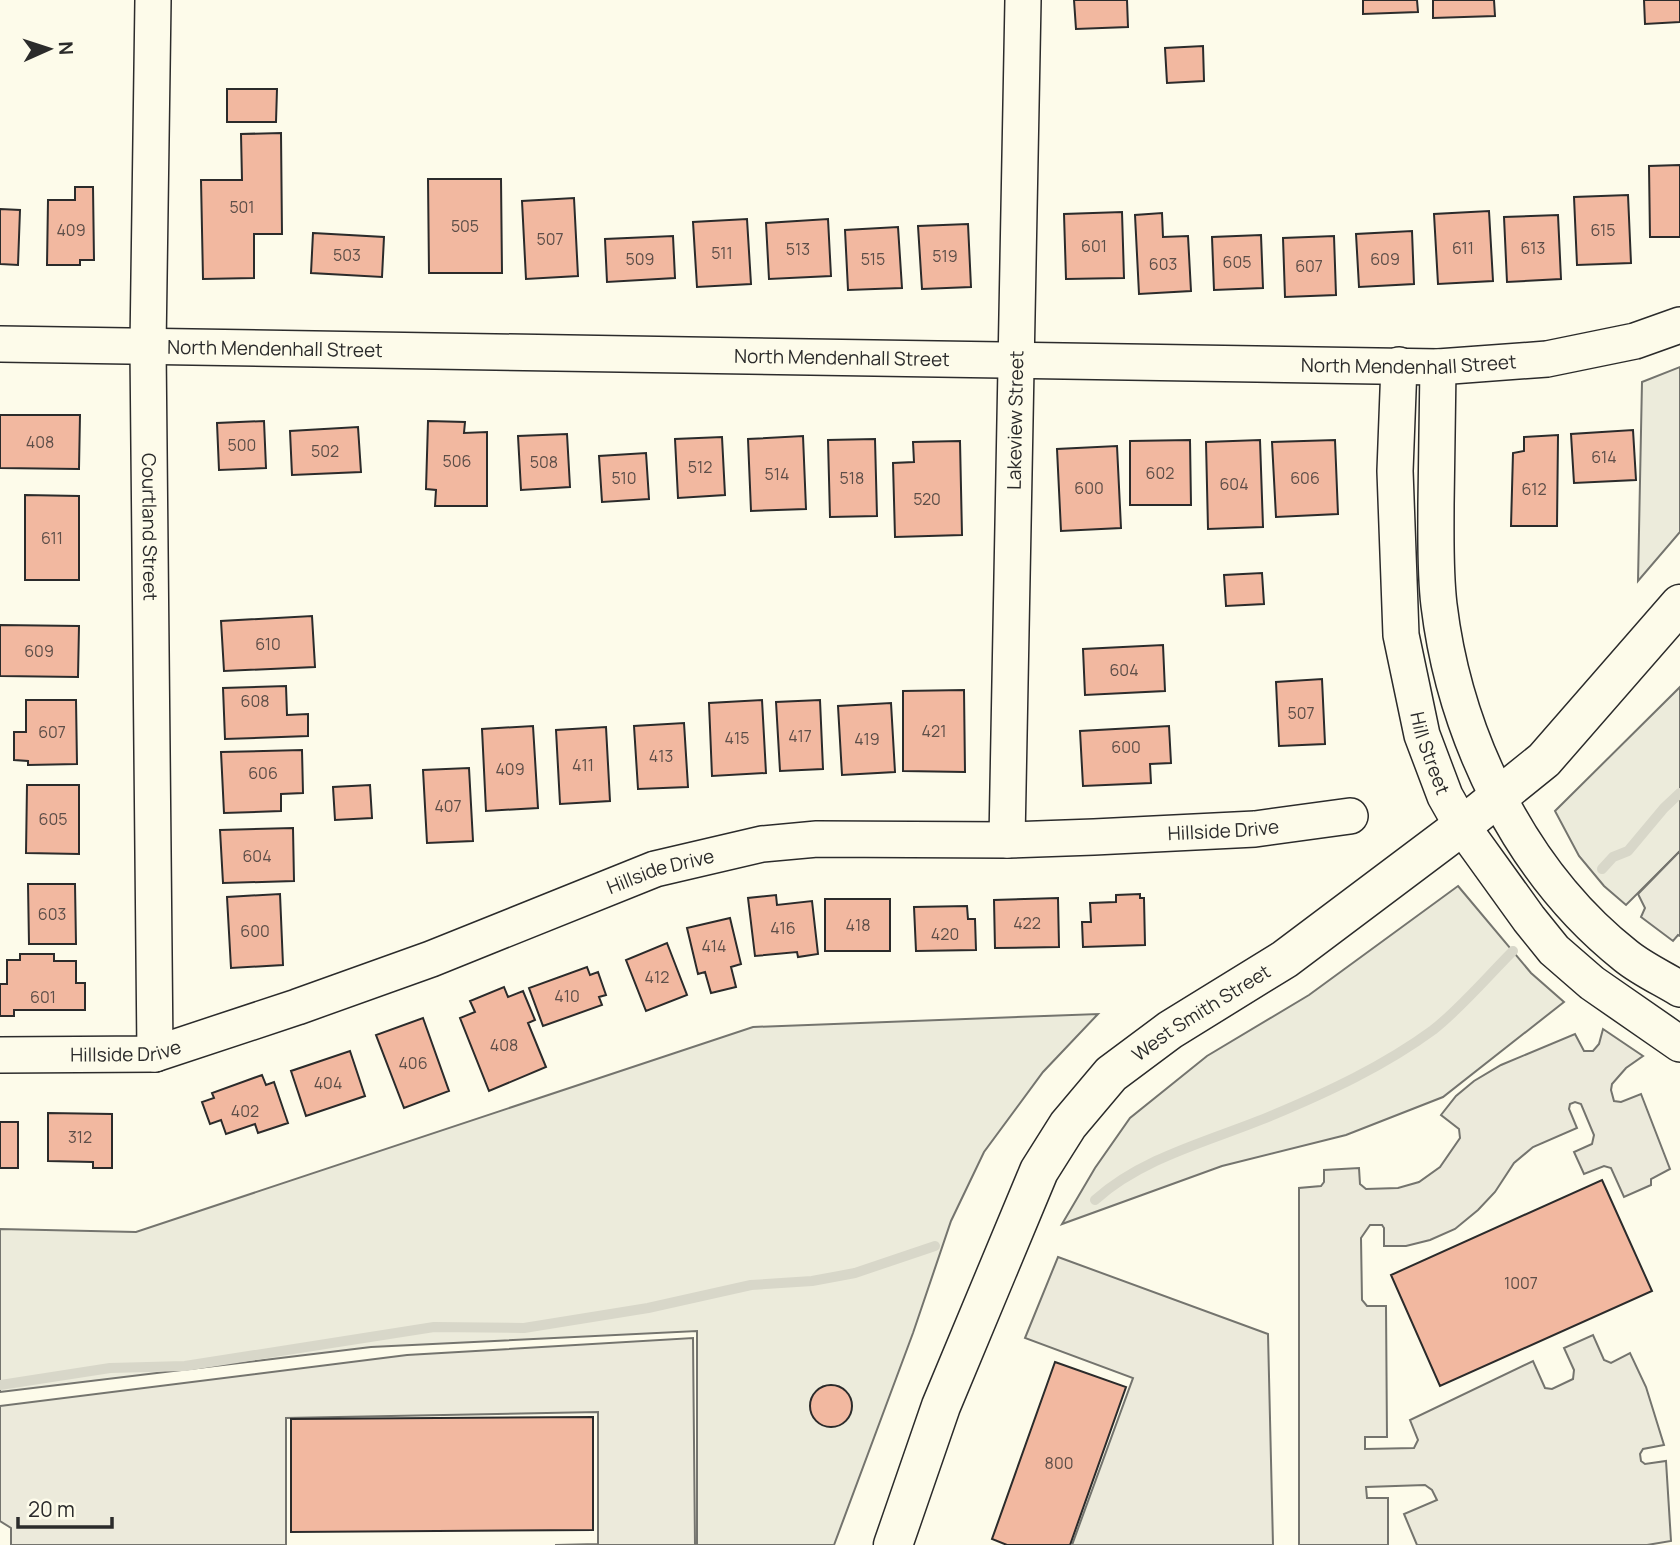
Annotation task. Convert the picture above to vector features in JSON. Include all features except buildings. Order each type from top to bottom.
[{"type":"main road","name":"West Smith Street","points":[[893,1545],[951,1381],[1039,1171],[1068,1125],[1111,1074],[1170,1030],[1285,959],[1462,826],[1544,760],[1680,604]]},
{"type":"street","name":"Courtland Street","points":[[153,0],[148,347],[155,1054]]},
{"type":"street","name":"Lakeview Street","points":[[1007,840],[1023,0]]},
{"type":"street","name":"North Mendenhall Street","points":[[0,344],[1438,367],[1547,359],[1635,341],[1680,325]]},
{"type":"street","name":"Hill Street","points":[[1399,365],[1395,471],[1401,635],[1422,735],[1446,796],[1462,826],[1554,950],[1592,983],[1680,1044]]},
{"type":"street","points":[[1438,367],[1436,567],[1449,664],[1464,715],[1498,796],[1520,837],[1546,876],[1585,921],[1628,958],[1680,989]]},
{"type":"street","name":"Hillside Drive","points":[[0,1055],[155,1054],[431,959],[655,869],[762,844],[803,841],[1007,840],[1255,829],[1350,816]]},
{"type":"shaded area","points":[[1680,367],[1680,532],[1638,581],[1642,382]]},
{"type":"shaded area","points":[[1680,687],[1680,851],[1626,905],[1604,886],[1579,856],[1555,811]]},
{"type":"shaded area","points":[[1680,851],[1680,936],[1673,941],[1641,917],[1645,908],[1638,894]]},
{"type":"shaded area","points":[[1458,886],[1531,973],[1564,1002],[1443,1097],[1346,1135],[1222,1166],[1062,1224],[1095,1168],[1130,1118],[1207,1056],[1309,995]]},
{"type":"shaded area","points":[[1098,1014],[1043,1072],[984,1152],[951,1221],[913,1333],[834,1545],[697,1545],[697,1331],[371,1347],[0,1392],[0,1229],[136,1232],[753,1027]]},
{"type":"shaded area","points":[[1603,1029],[1643,1056],[1626,1068],[1612,1084],[1611,1090],[1614,1101],[1621,1102],[1641,1094],[1670,1169],[1651,1179],[1651,1185],[1624,1197],[1611,1168],[1604,1166],[1584,1174],[1574,1152],[1592,1144],[1594,1135],[1581,1104],[1575,1102],[1570,1104],[1569,1109],[1577,1128],[1533,1147],[1514,1163],[1495,1192],[1478,1210],[1455,1229],[1430,1240],[1406,1246],[1384,1246],[1382,1225],[1370,1225],[1361,1238],[1362,1300],[1367,1306],[1386,1306],[1387,1437],[1365,1437],[1365,1449],[1414,1448],[1418,1440],[1410,1420],[1533,1361],[1545,1388],[1552,1389],[1573,1379],[1574,1370],[1564,1348],[1593,1335],[1604,1360],[1611,1363],[1630,1353],[1646,1387],[1664,1445],[1643,1449],[1640,1454],[1641,1461],[1645,1464],[1666,1461],[1671,1541],[1647,1545],[1417,1545],[1404,1514],[1437,1500],[1432,1490],[1425,1485],[1366,1487],[1367,1498],[1388,1498],[1388,1545],[1299,1545],[1299,1188],[1321,1186],[1324,1182],[1324,1170],[1359,1168],[1360,1184],[1366,1189],[1398,1188],[1419,1182],[1440,1167],[1460,1138],[1459,1129],[1441,1115],[1456,1096],[1474,1081],[1501,1065],[1575,1034],[1584,1051],[1593,1051],[1599,1044]]},
{"type":"shaded area","points":[[1058,1257],[1268,1334],[1273,1545],[1072,1545],[1133,1378],[1025,1338]]},
{"type":"shaded area","points":[[693,1338],[695,1545],[555,1545],[598,1544],[598,1412],[286,1418],[286,1545],[11,1545],[11,1528],[0,1521],[0,1406],[407,1355]]},
{"type":"waterway","points":[[1602,869],[1613,857],[1628,851],[1680,793]]},
{"type":"waterway","points":[[1095,1200],[1114,1185],[1157,1160],[1294,1106],[1395,1055],[1443,1022],[1513,951]]},
{"type":"waterway","points":[[0,1385],[110,1368],[185,1366],[434,1327],[524,1328],[648,1308],[751,1285],[812,1281],[855,1273],[935,1246]]}]
